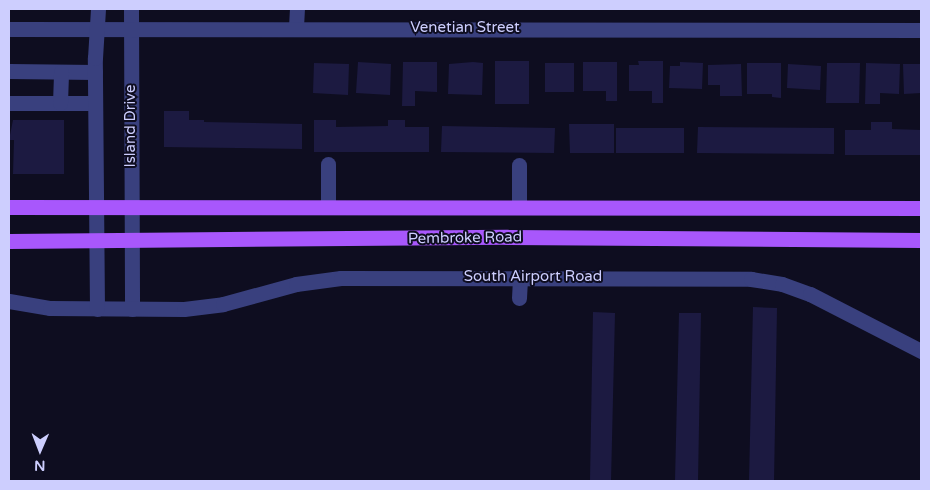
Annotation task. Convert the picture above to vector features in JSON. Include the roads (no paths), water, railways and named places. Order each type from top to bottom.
[{"type":"main road","name":"Pembroke Road","points":[[9,207],[518,206],[921,208]]},
{"type":"main road","name":"Pembroke Road","points":[[9,242],[507,237],[921,240]]},
{"type":"street","points":[[97,309],[95,72],[98,9]]},
{"type":"street","name":"Island Drive","points":[[130,242],[131,9]]},
{"type":"street","points":[[296,27],[297,9]]},
{"type":"street","name":"Venetian Street","points":[[9,29],[131,30],[296,27],[921,30]]},
{"type":"street","points":[[9,71],[95,72]]},
{"type":"street","points":[[60,103],[61,72]]},
{"type":"street","points":[[9,103],[95,104]]},
{"type":"street","points":[[328,164],[328,207]]},
{"type":"street","points":[[518,206],[519,164]]},
{"type":"street","points":[[130,242],[132,309]]},
{"type":"street","points":[[519,298],[520,277]]},
{"type":"street","name":"South Airport Road","points":[[9,301],[50,308],[132,309],[208,307],[296,284],[341,278],[520,277],[767,281],[810,294],[921,351]]}]
